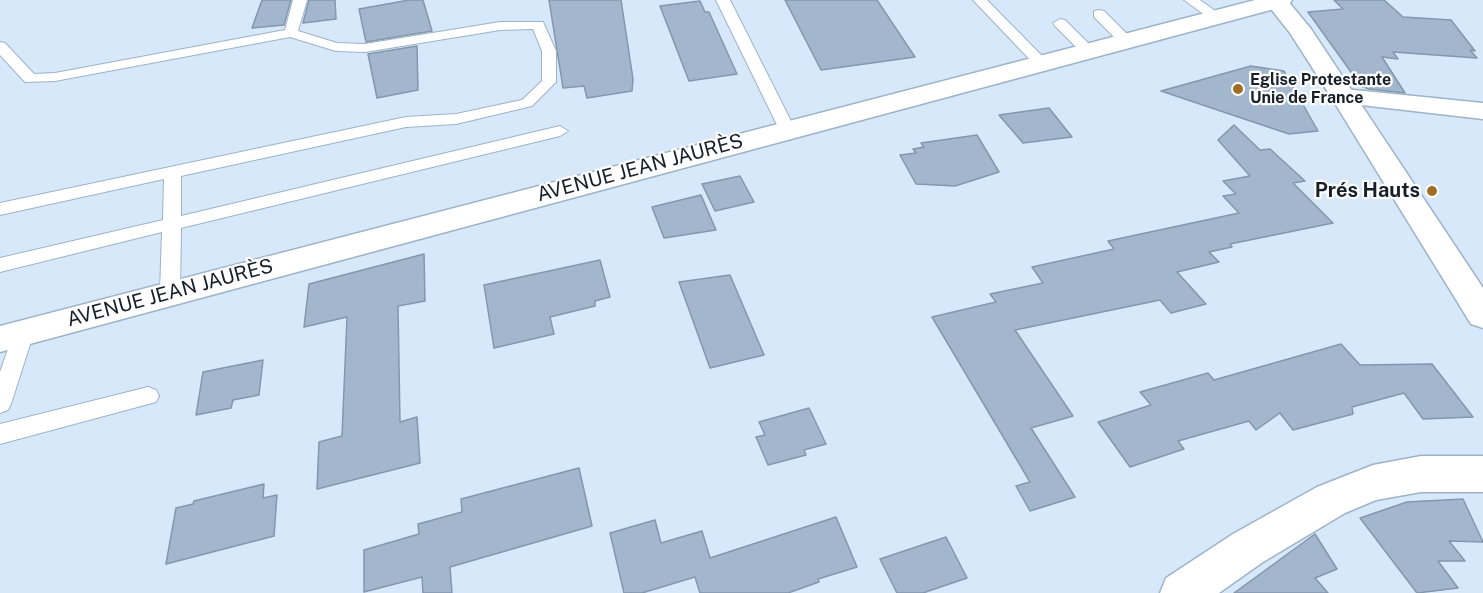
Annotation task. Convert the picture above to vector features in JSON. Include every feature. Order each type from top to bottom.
[{"type":"street","name":"AVENUE JEAN JAURÈS","points":[[12,335],[787,129],[1218,18],[1277,0]]},
{"type":"street","points":[[1277,0],[1344,97],[1483,315]]},
{"type":"street","points":[[1344,97],[1483,111]]},
{"type":"street","points":[[1182,593],[1248,548],[1331,500],[1373,483],[1421,474],[1483,474]]},
{"type":"lane","points":[[291,33],[300,0]]},
{"type":"lane","points":[[723,0],[787,129]]},
{"type":"lane","points":[[980,0],[1041,63]]},
{"type":"lane","points":[[1191,0],[1218,18]]},
{"type":"lane","points":[[1099,14],[1127,42]]},
{"type":"lane","points":[[1060,23],[1088,51]]},
{"type":"lane","points":[[0,46],[30,79],[55,77],[291,33],[336,47],[365,48],[500,26],[538,25],[549,51],[549,82],[527,103],[456,119],[406,122],[0,208]]},
{"type":"lane","points":[[0,265],[560,131]]},
{"type":"lane","points":[[170,293],[173,172]]},
{"type":"lane","points":[[0,404],[12,335]]},
{"type":"lane","points":[[0,434],[148,396]]},
{"type":"building","points":[[262,0],[291,0],[284,25],[252,28]]},
{"type":"building","points":[[309,0],[335,0],[336,19],[303,23]]},
{"type":"building","points":[[409,0],[423,0],[432,31],[366,42],[359,9]]},
{"type":"building","points":[[549,0],[621,0],[633,79],[632,91],[587,98],[584,86],[563,88]]},
{"type":"building","points":[[785,0],[877,0],[915,57],[821,70]]},
{"type":"building","points":[[1334,0],[1384,0],[1403,17],[1451,20],[1475,51],[1470,50],[1477,58],[1393,52],[1398,59],[1382,57],[1405,93],[1361,86],[1308,12],[1343,9]]},
{"type":"building","points":[[700,1],[705,12],[709,12],[737,74],[689,81],[660,6]]},
{"type":"building","points":[[417,46],[418,90],[377,98],[368,54]]},
{"type":"building","name":"Eglise Protestante Unie de France","points":[[1251,66],[1284,71],[1318,131],[1289,134],[1161,91]]},
{"type":"building","points":[[1049,108],[1072,137],[1023,143],[999,115]]},
{"type":"building","points":[[1234,125],[1260,150],[1270,149],[1305,181],[1293,183],[1333,223],[1230,244],[1232,247],[1209,252],[1219,262],[1177,272],[1206,304],[1171,313],[1160,300],[1015,330],[1073,416],[1031,428],[1075,497],[1030,511],[1016,486],[1030,482],[932,317],[996,302],[990,294],[1043,283],[1032,267],[1114,249],[1108,241],[1239,213],[1223,196],[1236,194],[1223,181],[1250,176],[1218,140]]},
{"type":"building","points":[[977,135],[999,172],[955,186],[916,184],[900,155],[916,153],[913,149],[924,147],[921,143]]},
{"type":"building","points":[[740,176],[754,202],[715,211],[702,184]]},
{"type":"building","points":[[701,195],[716,230],[664,238],[652,207]]},
{"type":"building","points":[[424,254],[425,301],[398,306],[400,422],[417,417],[420,463],[317,489],[319,442],[342,436],[347,317],[304,327],[309,284]]},
{"type":"building","points":[[600,260],[610,297],[595,301],[595,306],[550,317],[554,334],[494,348],[484,285]]},
{"type":"building","points":[[730,275],[764,355],[710,368],[679,282]]},
{"type":"building","points":[[1341,344],[1360,365],[1432,364],[1473,417],[1423,419],[1404,393],[1352,407],[1353,414],[1293,430],[1280,413],[1256,430],[1249,421],[1178,441],[1184,449],[1130,467],[1098,422],[1151,405],[1140,392],[1208,373],[1214,380]]},
{"type":"building","points":[[263,360],[259,395],[233,400],[231,408],[196,415],[203,372]]},
{"type":"building","points":[[809,408],[826,444],[804,450],[806,455],[768,465],[756,437],[765,435],[759,422]]},
{"type":"building","points":[[579,468],[592,526],[450,567],[452,593],[423,593],[422,577],[364,592],[364,550],[419,534],[418,524],[462,512],[461,499]]},
{"type":"building","points":[[264,484],[263,498],[277,495],[274,536],[166,564],[176,508],[193,504],[194,501]]},
{"type":"building","points":[[1463,499],[1483,542],[1449,541],[1465,561],[1438,561],[1458,588],[1417,593],[1360,518],[1407,502]]},
{"type":"building","points":[[836,517],[857,567],[818,579],[819,582],[788,593],[700,593],[695,577],[642,593],[624,593],[610,533],[655,520],[661,543],[702,531],[710,558]]},
{"type":"building","points":[[1315,534],[1337,569],[1315,578],[1328,593],[1234,593]]},
{"type":"building","points":[[946,537],[967,578],[923,593],[897,593],[880,559]]},
{"type":"place","name":"Eglise Protestante Unie de France","points":[[1238,89]]},
{"type":"place","name":"Prés Hauts","points":[[1432,191]]}]
